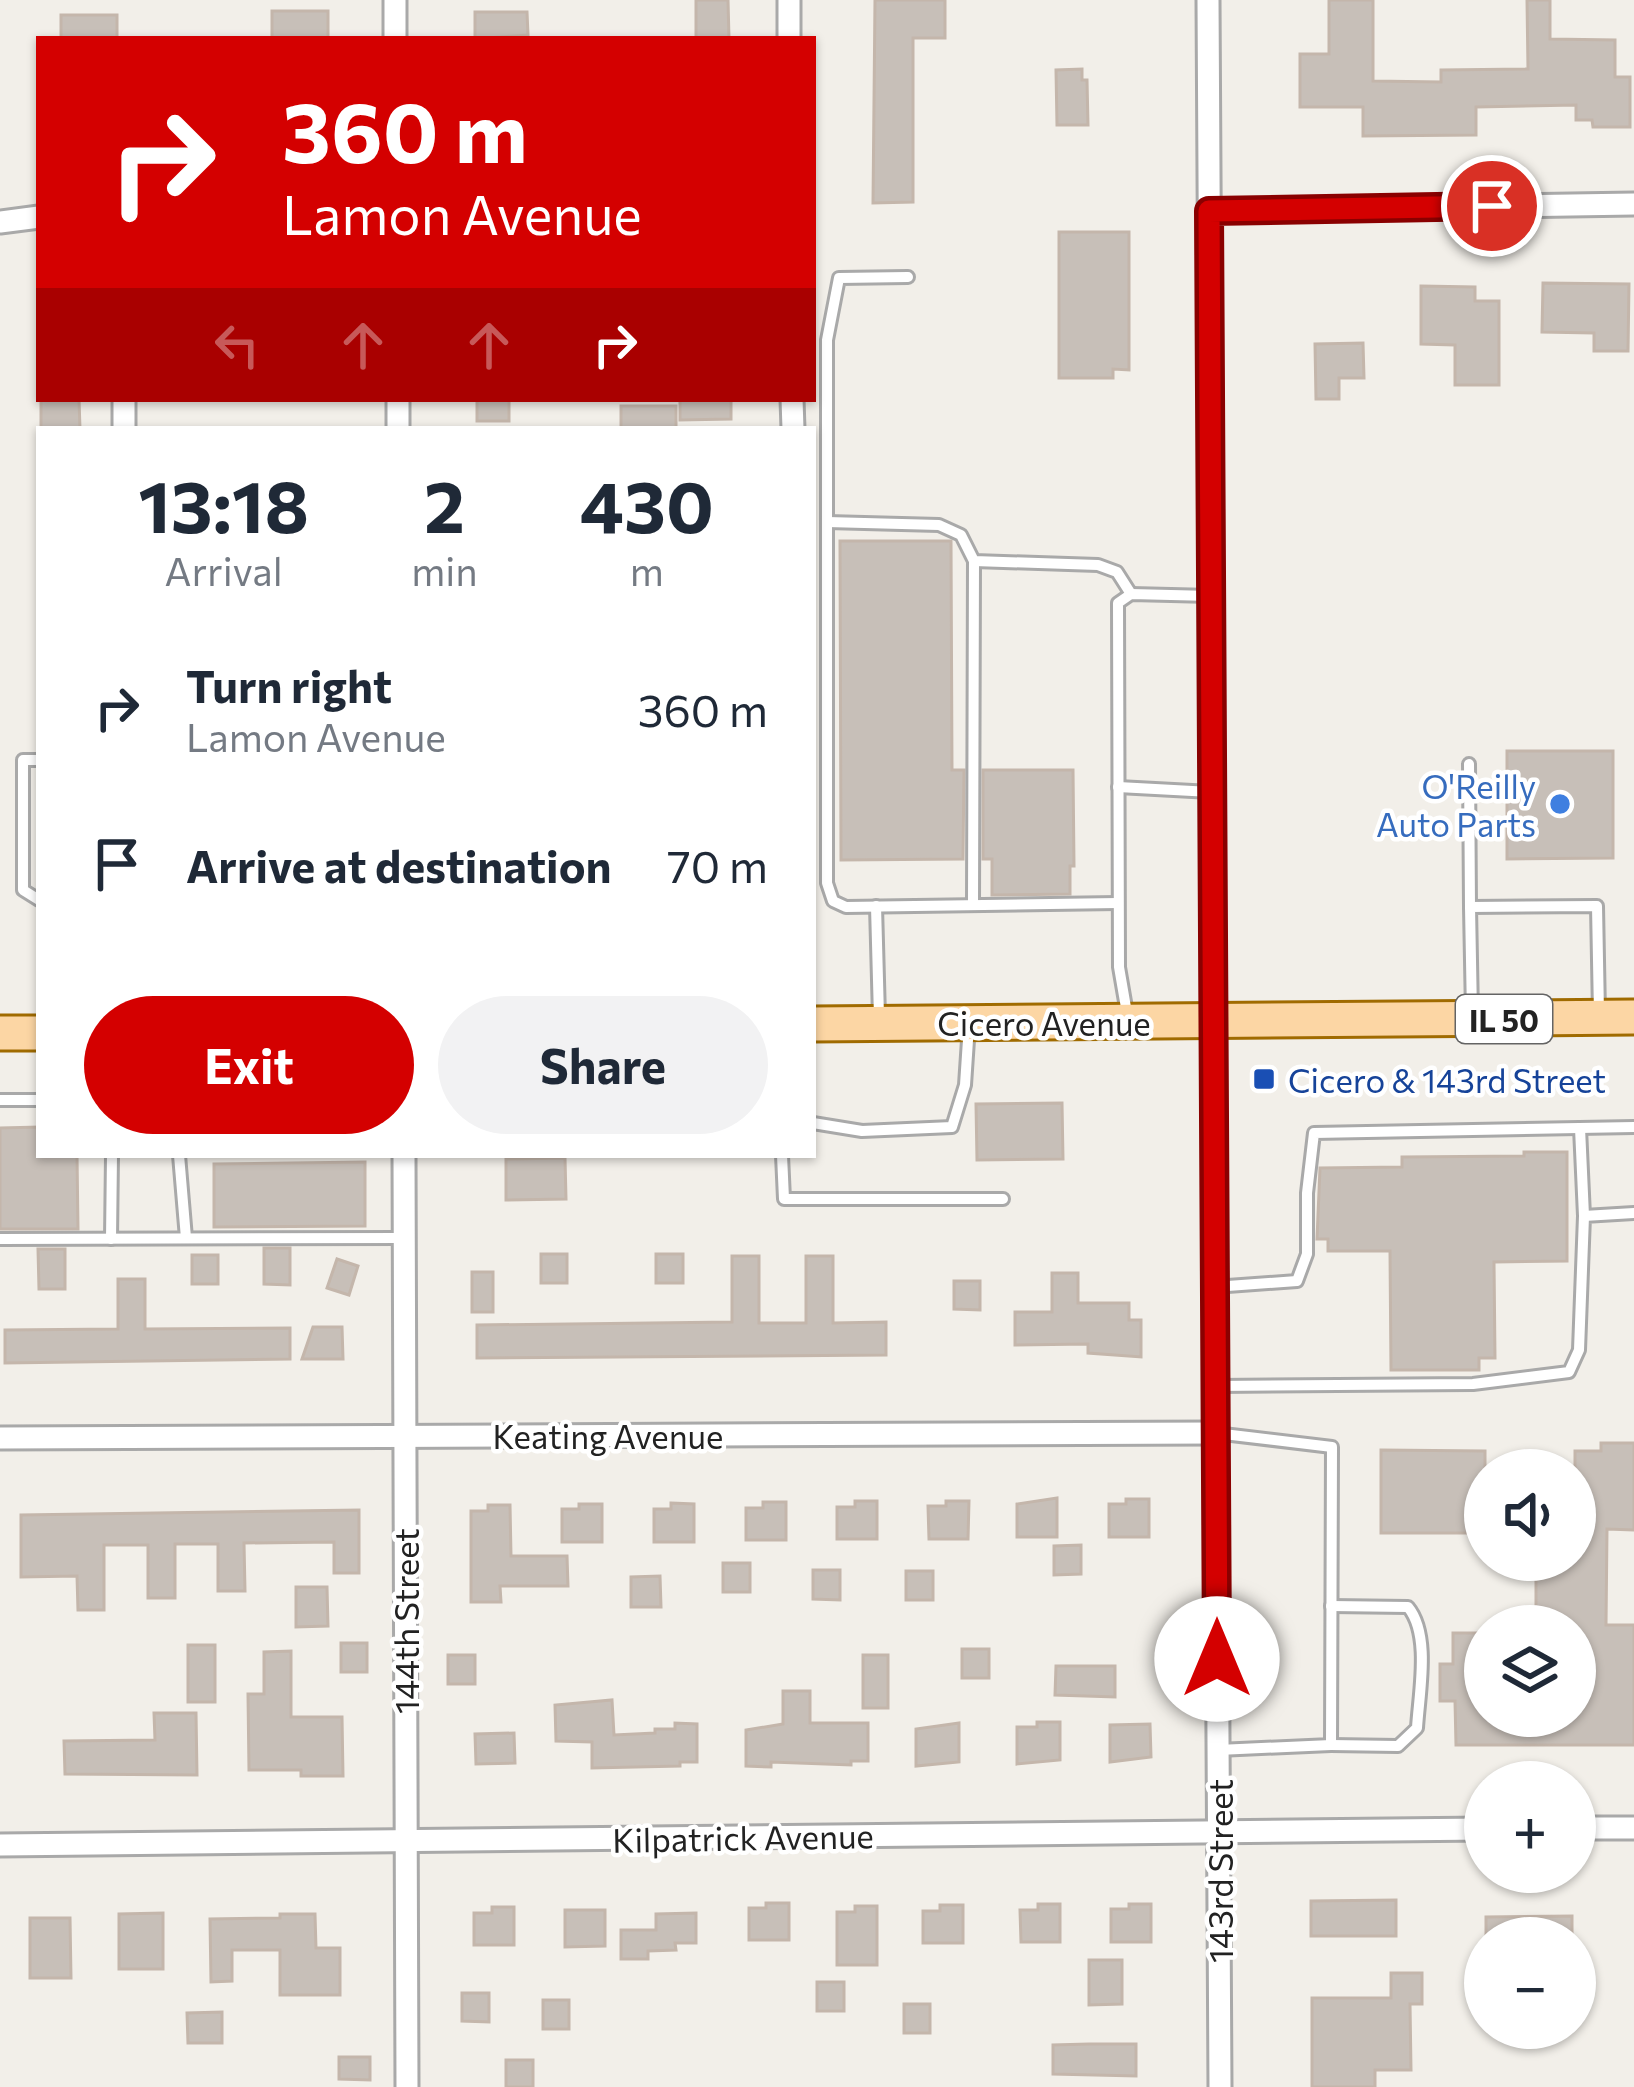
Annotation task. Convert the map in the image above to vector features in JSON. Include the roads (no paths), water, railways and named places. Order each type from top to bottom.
[{"type":"main road","name":"Cicero Avenue","points":[[816,1024],[1634,1017]]},
{"type":"main road","points":[[0,1033],[36,1033]]},
{"type":"street","points":[[394,0],[395,36]]},
{"type":"street","points":[[789,0],[789,36]]},
{"type":"street","name":"143rd Street","points":[[1208,0],[1220,2087]]},
{"type":"street","points":[[1209,211],[1634,204]]},
{"type":"street","points":[[0,222],[36,217]]},
{"type":"street","name":"144th Street","points":[[404,1158],[407,2087]]},
{"type":"street","name":"Keating Avenue","points":[[0,1438],[1215,1432]]},
{"type":"street","points":[[1596,1828],[1634,1828]]},
{"type":"street","name":"Kilpatrick Avenue","points":[[0,1846],[1464,1829]]},
{"type":"lane","points":[[908,277],[839,278],[827,340],[827,883],[833,901],[845,907],[1118,904]]},
{"type":"lane","points":[[827,522],[938,525],[961,535],[974,561],[973,905]]},
{"type":"lane","points":[[974,561],[1098,566],[1117,572],[1131,594]]},
{"type":"lane","points":[[1128,1022],[1118,967],[1118,603],[1131,594],[1211,596]]},
{"type":"lane","points":[[36,760],[23,760],[23,890],[36,897]]},
{"type":"lane","points":[[1469,764],[1472,1019]]},
{"type":"lane","points":[[1118,787],[1211,792]]},
{"type":"lane","points":[[876,906],[879,1023]]},
{"type":"lane","points":[[1470,907],[1597,907],[1599,1018]]},
{"type":"lane","points":[[816,1123],[862,1131],[952,1126],[965,1085],[969,1023]]},
{"type":"lane","points":[[0,1100],[36,1100]]},
{"type":"lane","points":[[1214,1287],[1297,1281],[1307,1254],[1314,1133],[1634,1127]]},
{"type":"lane","points":[[1215,1386],[1472,1384],[1569,1372],[1579,1350],[1584,1216],[1580,1128]]},
{"type":"lane","points":[[112,1158],[112,1239]]},
{"type":"lane","points":[[179,1158],[186,1238]]},
{"type":"lane","points":[[782,1158],[784,1199],[1003,1199]]},
{"type":"lane","points":[[1584,1216],[1634,1213]]},
{"type":"lane","points":[[0,1239],[404,1238]]},
{"type":"lane","points":[[1215,1432],[1332,1447],[1330,1745]]},
{"type":"lane","points":[[1218,1750],[1398,1746],[1417,1728],[1418,1619],[1408,1607],[1331,1606]]},
{"type":"place","name":"O'Reilly Auto Parts","points":[[1560,804]]},
{"type":"place","name":"Cicero & 143rd Street","points":[[1264,1079]]}]
